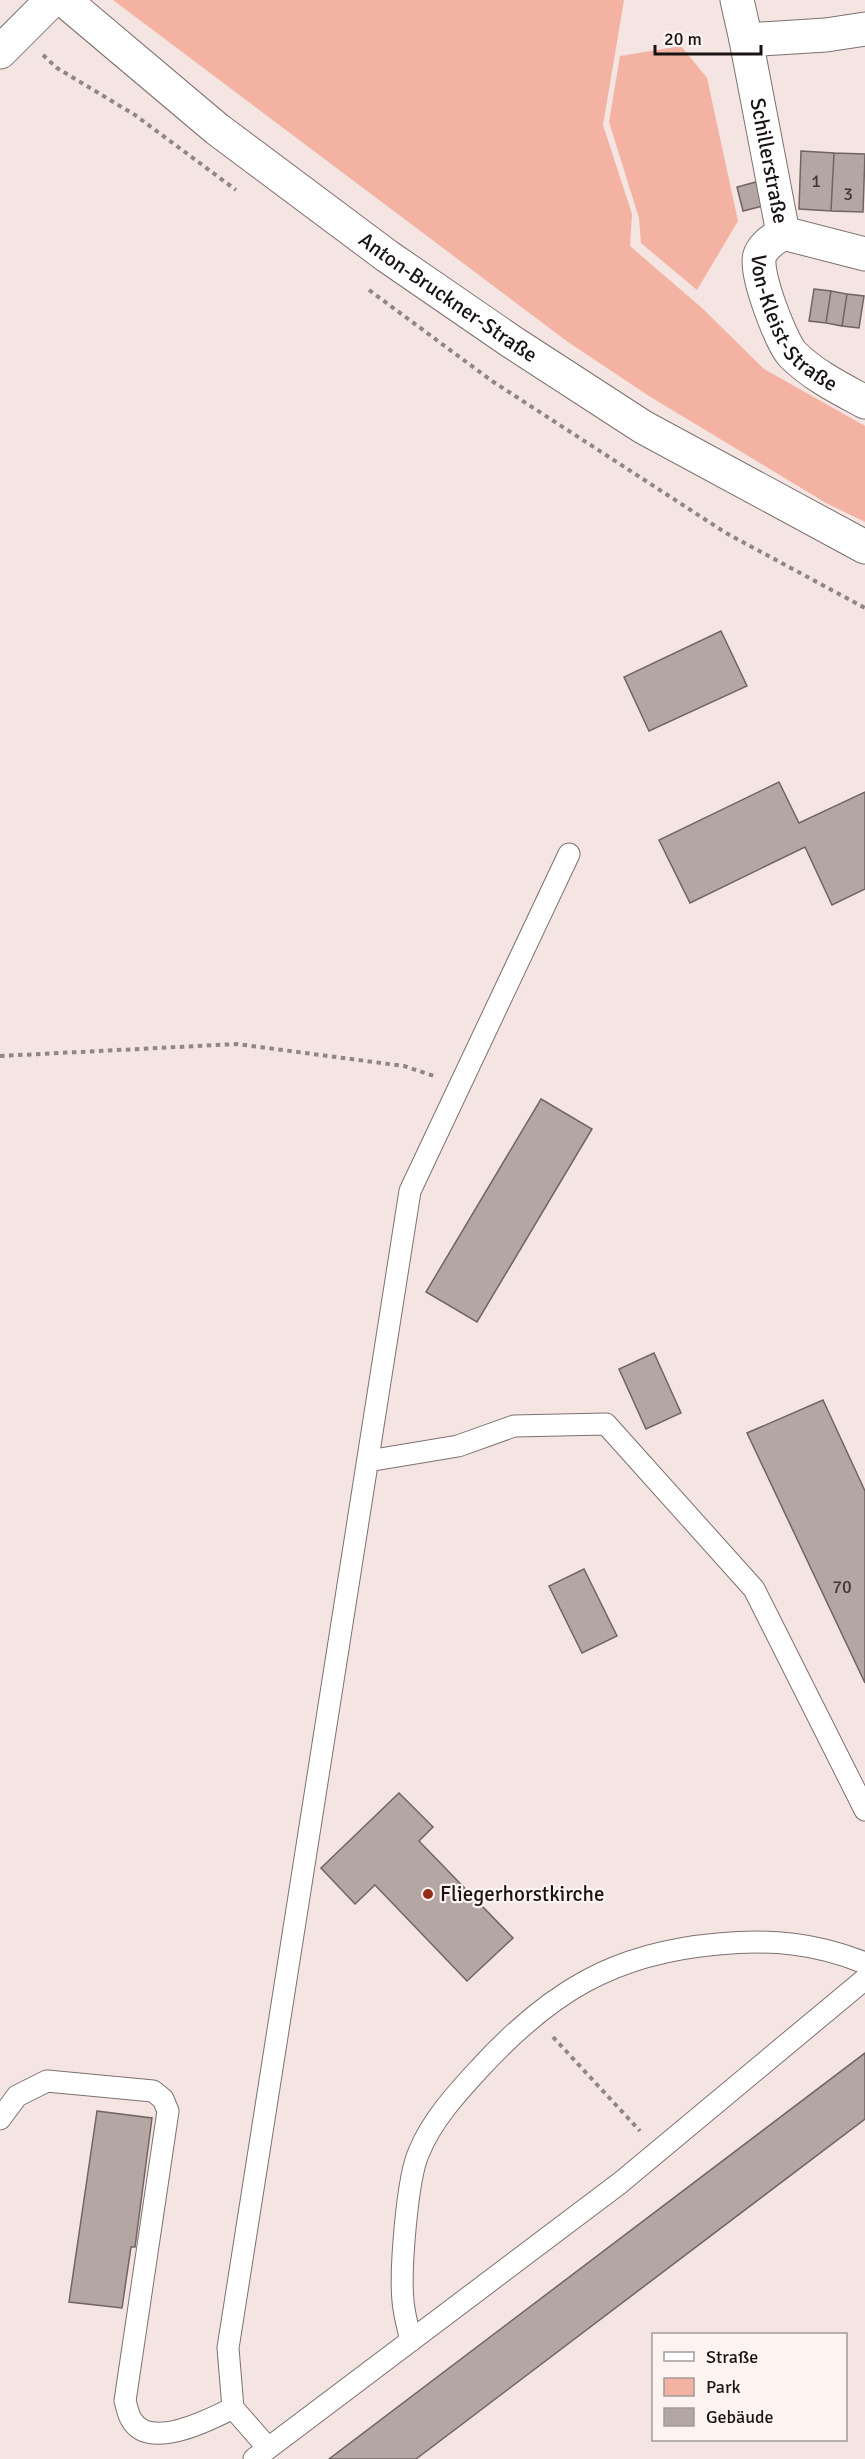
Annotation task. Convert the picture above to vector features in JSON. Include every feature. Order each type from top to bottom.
[{"type":"main road","points":[[9,43],[52,0]]},
{"type":"main road","name":"Anton-Bruckner-Straße","points":[[64,0],[217,129],[387,256],[512,342],[643,427],[778,503],[865,547]]},
{"type":"main road","name":"Schillerstraße","points":[[737,0],[747,40],[783,233],[865,254]]},
{"type":"main road","points":[[747,40],[826,35],[865,29]]},
{"type":"main road","name":"Von-Kleist-Straße","points":[[783,233],[772,239],[759,255],[758,269],[778,329],[791,352],[818,376],[865,402]]},
{"type":"lane","points":[[569,854],[410,1191],[228,2348],[233,2408],[261,2454],[658,2151],[865,1979]]},
{"type":"lane","points":[[368,1461],[458,1446],[514,1426],[606,1424],[754,1589],[865,1810]]},
{"type":"lane","points":[[411,2341],[402,2301],[406,2233],[418,2153],[455,2095],[500,2046],[534,2016],[593,1975],[628,1960],[690,1946],[742,1942],[810,1945],[865,1963]]},
{"type":"lane","points":[[0,2119],[18,2096],[47,2081],[153,2091],[163,2099],[168,2111],[125,2402],[132,2421],[145,2430],[172,2434],[199,2425],[233,2408]]},
{"type":"path","points":[[9,43],[57,68],[135,115],[194,159]]},
{"type":"path","points":[[492,381],[726,533],[865,608]]},
{"type":"path","points":[[0,1056],[237,1044],[404,1065],[445,1079]]},
{"type":"path","points":[[534,2016],[658,2151]]},
{"type":"green space","points":[[113,0],[624,0],[603,125],[632,214],[630,246],[702,308],[764,369],[865,426],[865,522],[826,503],[649,396],[568,342]]},
{"type":"green space","points":[[681,46],[707,78],[738,221],[697,290],[641,243],[639,218],[609,122],[620,56]]},
{"type":"building","points":[[801,151],[834,153],[831,211],[799,209]]},
{"type":"building","points":[[834,153],[865,154],[863,212],[831,211]]},
{"type":"building","points":[[756,182],[763,206],[743,211],[737,187]]},
{"type":"building","points":[[814,289],[831,291],[826,323],[809,321]]},
{"type":"building","points":[[831,291],[847,294],[842,326],[826,323]]},
{"type":"building","points":[[847,294],[864,296],[859,328],[842,326]]},
{"type":"building","points":[[721,631],[747,686],[649,731],[624,677]]},
{"type":"building","points":[[779,782],[799,823],[865,792],[865,889],[832,905],[805,847],[690,903],[659,840]]},
{"type":"building","points":[[541,1099],[592,1129],[477,1322],[426,1292]]},
{"type":"building","points":[[654,1353],[681,1413],[646,1429],[619,1369]]},
{"type":"building","points":[[823,1400],[865,1491],[865,1683],[747,1433]]},
{"type":"building","points":[[584,1569],[617,1636],[582,1653],[549,1586]]},
{"type":"building","name":"Fliegerhorstkirche","points":[[399,1793],[433,1827],[419,1841],[513,1938],[467,1981],[375,1885],[355,1904],[321,1868]]},
{"type":"building","points":[[865,2053],[865,2119],[416,2459],[329,2459]]},
{"type":"building","points":[[97,2111],[152,2118],[135,2247],[131,2247],[122,2308],[69,2302]]},
{"type":"place","name":"Fliegerhorstkirche","points":[[428,1894]]}]
